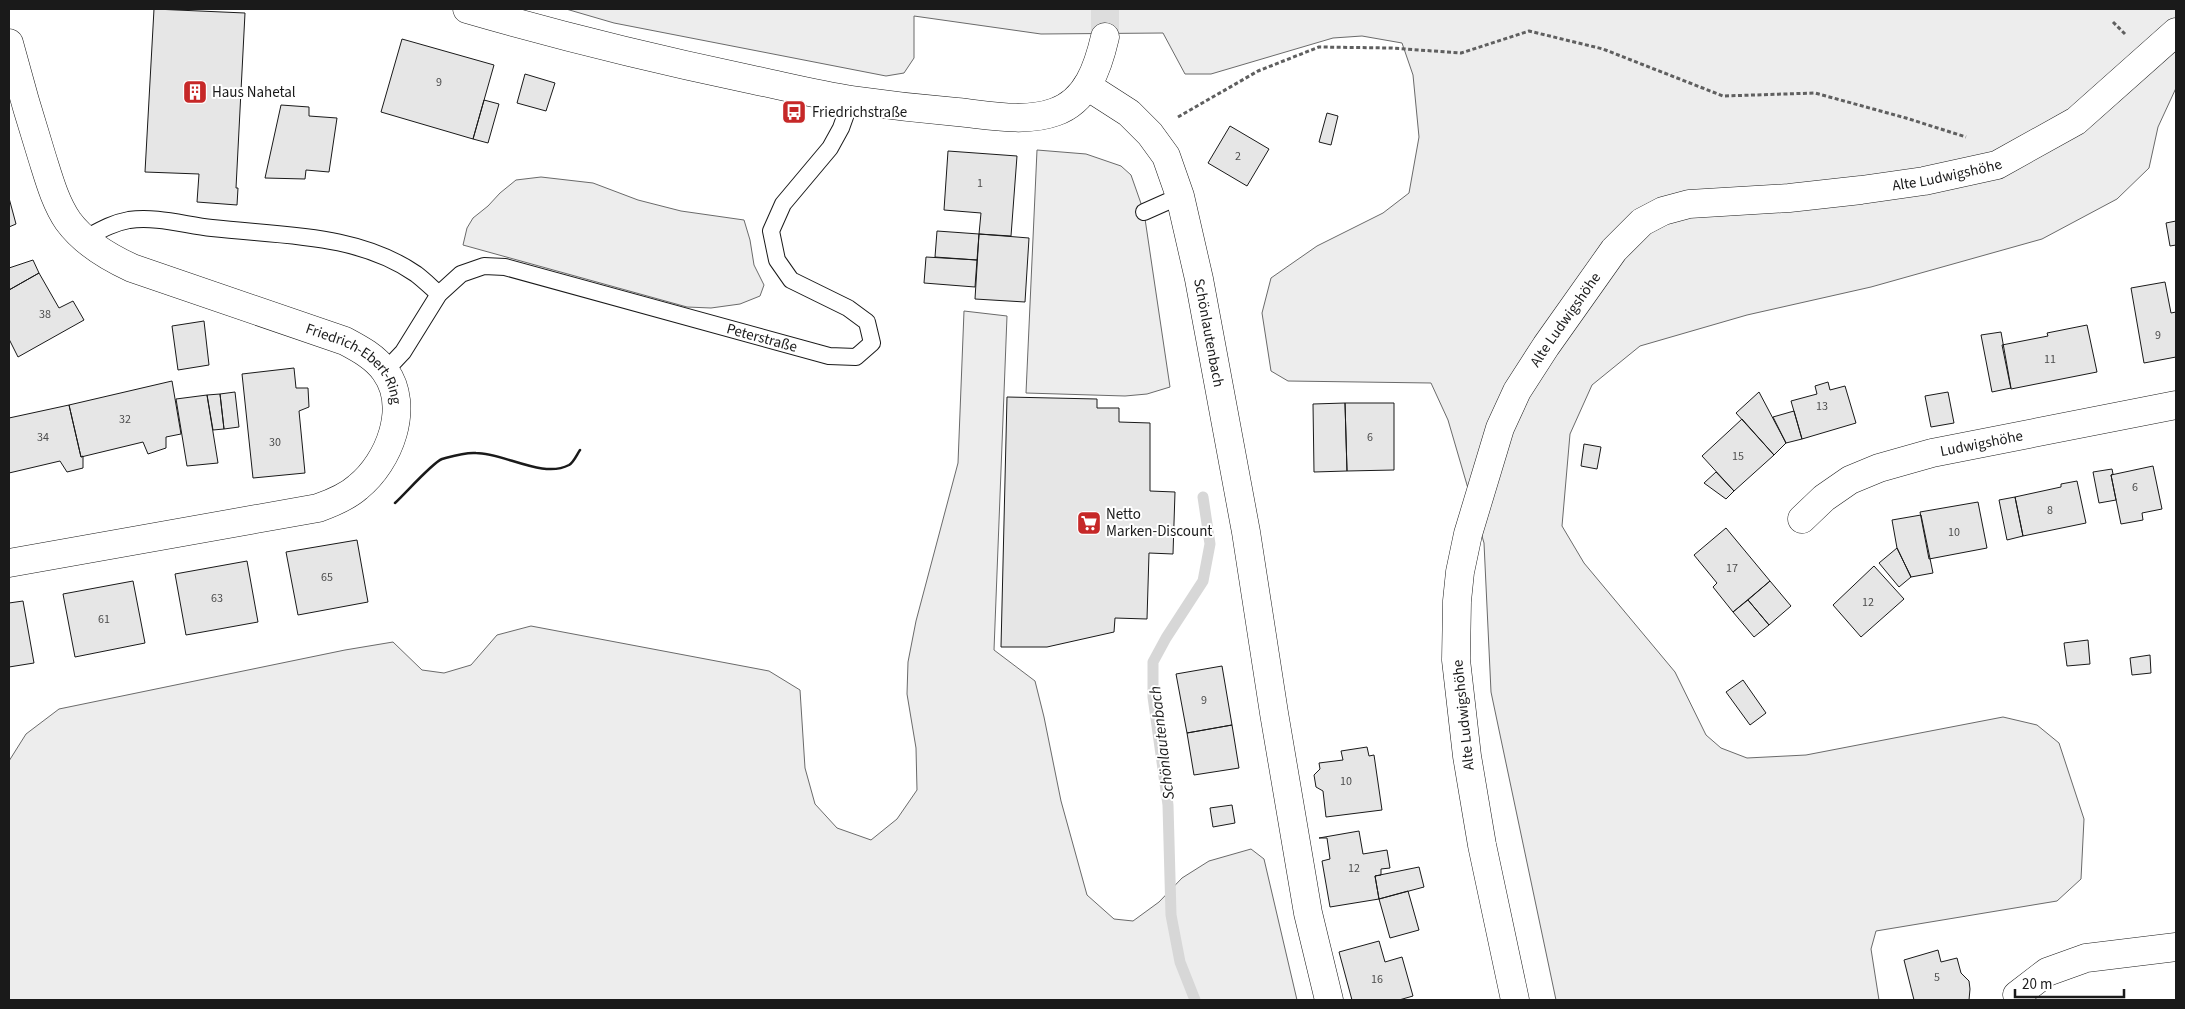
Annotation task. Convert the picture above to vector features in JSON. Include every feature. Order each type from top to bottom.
[{"type":"street","points":[[467,9],[551,33],[678,64],[851,100],[1002,116],[1034,116],[1055,112],[1070,104],[1087,86],[1100,58],[1105,37]]},
{"type":"street","name":"Alte Ludwigshöhe","points":[[1515,1000],[1482,845],[1467,756],[1456,660],[1457,601],[1460,572],[1468,534],[1500,428],[1517,391],[1546,346],[1614,250],[1642,222],[1662,211],[1690,204],[1788,198],[1861,190],[1924,181],[1996,165],[2076,120],[2176,32]]},
{"type":"street","name":"Friedrich-Ebert-Ring","points":[[9,43],[21,90],[58,204],[69,222],[84,239],[109,258],[132,268],[345,341],[362,350],[385,371],[395,402],[392,440],[371,474],[358,488],[338,500],[318,508],[9,563]]},
{"type":"street","name":"Schönlautenbach","points":[[1087,86],[1128,113],[1150,134],[1166,156],[1180,196],[1199,279],[1246,532],[1308,913],[1329,1000]]},
{"type":"street","name":"Ludwigshöhe","points":[[1802,518],[1824,498],[1850,480],[1879,468],[1932,453],[2176,405]]},
{"type":"street","points":[[2017,995],[2047,972],[2086,958],[2176,947]]},
{"type":"lane","name":"Peterstraße","points":[[385,371],[403,352],[439,294],[461,274],[484,266],[505,267],[829,356],[856,357],[872,343],[867,322],[848,308],[791,280],[777,260],[771,231],[783,204],[830,148],[841,128],[851,100]]},
{"type":"lane","points":[[1144,212],[1180,196]]},
{"type":"lane","points":[[84,239],[114,223],[141,219],[212,228],[291,234],[346,244],[392,260],[417,274],[439,294]]},
{"type":"path","points":[[1150,134],[1198,104],[1258,71],[1319,47],[1391,48],[1460,53],[1529,31],[1603,49],[1723,96],[1815,93],[1906,118],[1967,138]]},
{"type":"shaded area","points":[[566,9],[2176,9],[2176,88],[2158,127],[2149,168],[2117,199],[2042,239],[1871,287],[1747,315],[1640,346],[1592,385],[1570,434],[1562,526],[1584,563],[1675,672],[1706,735],[1721,748],[1747,758],[1806,755],[2003,717],[2037,725],[2059,743],[2084,819],[2081,879],[2057,901],[1876,931],[1871,949],[1879,1000],[1556,1000],[1491,692],[1484,543],[1448,420],[1431,383],[1288,381],[1271,371],[1262,313],[1271,278],[1317,246],[1383,213],[1409,193],[1419,137],[1413,75],[1402,43],[1362,36],[1333,38],[1211,74],[1185,74],[1163,33],[1041,34],[914,16],[914,58],[904,73],[886,76],[614,23]]},
{"type":"shaded area","points":[[1037,150],[1086,154],[1121,166],[1131,175],[1144,212],[1170,387],[1147,394],[1125,396],[1026,393]]},
{"type":"shaded area","points":[[541,177],[593,183],[638,200],[681,211],[744,220],[750,240],[754,265],[764,285],[760,296],[740,304],[711,308],[687,307],[463,245],[467,228],[473,218],[500,193],[516,180]]},
{"type":"shaded area","points":[[964,311],[1007,316],[994,650],[1035,681],[1061,801],[1087,895],[1114,919],[1133,921],[1159,902],[1182,878],[1209,861],[1251,849],[1264,859],[1297,1000],[9,1000],[9,761],[26,734],[59,709],[345,650],[393,642],[422,670],[444,673],[471,665],[497,635],[531,626],[769,671],[800,690],[805,768],[815,804],[837,828],[871,840],[897,819],[917,790],[916,748],[907,694],[908,662],[916,621],[958,463]]},
{"type":"building","name":"Haus Nahetal","points":[[154,9],[245,13],[236,188],[238,188],[237,205],[197,202],[199,174],[145,172]]},
{"type":"building","points":[[402,39],[494,65],[473,139],[381,112]]},
{"type":"building","points":[[525,74],[555,83],[546,111],[517,103]]},
{"type":"building","points":[[484,100],[499,104],[488,143],[473,139]]},
{"type":"building","points":[[281,105],[309,107],[309,116],[337,118],[329,172],[306,170],[305,179],[265,178]]},
{"type":"building","points":[[1327,113],[1338,116],[1331,145],[1319,142]]},
{"type":"building","points":[[1230,126],[1269,149],[1247,186],[1208,163]]},
{"type":"building","points":[[948,151],[1017,156],[1011,236],[979,234],[981,213],[944,210]]},
{"type":"building","points":[[9,198],[16,224],[9,227]]},
{"type":"building","points":[[2176,221],[2176,245],[2170,246],[2166,223]]},
{"type":"building","points":[[937,231],[979,234],[977,260],[935,257]]},
{"type":"building","points":[[979,234],[1029,238],[1025,302],[975,299]]},
{"type":"building","points":[[926,257],[977,260],[975,287],[924,283]]},
{"type":"building","points":[[33,260],[39,273],[9,290],[9,268]]},
{"type":"building","points":[[39,273],[59,308],[73,301],[84,320],[18,357],[9,339],[9,290]]},
{"type":"building","points":[[2165,282],[2171,313],[2176,312],[2176,357],[2144,363],[2131,288]]},
{"type":"building","points":[[204,321],[209,365],[178,370],[172,326]]},
{"type":"building","points":[[2087,325],[2097,372],[2011,389],[2002,345],[2048,336],[2047,333]]},
{"type":"building","points":[[2001,332],[2011,388],[1992,392],[1981,335]]},
{"type":"building","points":[[294,368],[296,388],[308,388],[309,407],[299,411],[305,473],[253,478],[242,374]]},
{"type":"building","points":[[172,381],[181,434],[166,437],[166,448],[148,454],[143,442],[81,457],[69,405]]},
{"type":"building","points":[[1828,382],[1830,390],[1845,386],[1856,423],[1802,439],[1791,401],[1817,394],[1815,386]]},
{"type":"building","points":[[235,392],[239,427],[224,429],[220,394]]},
{"type":"building","points":[[1759,392],[1786,443],[1774,455],[1736,413]]},
{"type":"building","points":[[1948,392],[1954,423],[1931,427],[1925,396]]},
{"type":"building","points":[[220,394],[224,429],[213,430],[207,395]]},
{"type":"building","points":[[207,395],[218,463],[187,466],[176,399]]},
{"type":"building","name":"Netto Marken-Discount","points":[[1007,397],[1097,399],[1097,408],[1119,408],[1119,422],[1150,423],[1150,491],[1175,492],[1173,554],[1149,553],[1147,619],[1115,618],[1114,632],[1047,647],[1001,647]]},
{"type":"building","points":[[1345,403],[1347,471],[1314,472],[1313,404]]},
{"type":"building","points":[[1345,403],[1394,403],[1394,470],[1347,471]]},
{"type":"building","points":[[69,405],[81,457],[83,456],[83,468],[67,472],[60,461],[9,473],[9,418]]},
{"type":"building","points":[[1794,411],[1802,439],[1786,443],[1773,417]]},
{"type":"building","points":[[1742,419],[1774,455],[1734,491],[1702,456]]},
{"type":"building","points":[[1584,444],[1601,447],[1597,469],[1581,466]]},
{"type":"building","points":[[2153,466],[2162,509],[2142,513],[2143,520],[2121,524],[2111,475]]},
{"type":"building","points":[[2112,469],[2113,474],[2111,475],[2116,500],[2099,503],[2093,472]]},
{"type":"building","points":[[1716,472],[1734,491],[1726,499],[1704,483]]},
{"type":"building","points":[[2077,481],[2086,523],[2023,536],[2015,497],[2061,487],[2061,484]]},
{"type":"building","points":[[2015,497],[2023,536],[2007,540],[1999,500]]},
{"type":"building","points":[[1978,502],[1987,548],[1929,559],[1920,512]]},
{"type":"building","points":[[1921,515],[1933,573],[1911,577],[1897,548],[1892,520]]},
{"type":"building","points":[[1726,528],[1770,581],[1733,612],[1713,587],[1717,583],[1694,555]]},
{"type":"building","points":[[357,540],[368,602],[298,615],[286,552]]},
{"type":"building","points":[[1897,548],[1911,577],[1899,587],[1879,563]]},
{"type":"building","points":[[247,561],[258,622],[186,635],[175,574]]},
{"type":"building","points":[[1874,566],[1904,599],[1861,637],[1833,605]]},
{"type":"building","points":[[133,581],[145,643],[75,657],[63,594]]},
{"type":"building","points":[[1770,581],[1791,606],[1769,625],[1748,600]]},
{"type":"building","points":[[1748,600],[1769,625],[1754,637],[1733,612]]},
{"type":"building","points":[[23,601],[34,663],[9,667],[9,603]]},
{"type":"building","points":[[2088,640],[2090,664],[2067,666],[2064,643]]},
{"type":"building","points":[[2150,655],[2151,673],[2132,675],[2130,658]]},
{"type":"building","points":[[1222,666],[1232,725],[1187,733],[1176,674]]},
{"type":"building","points":[[1743,680],[1766,713],[1750,725],[1726,692]]},
{"type":"building","points":[[1232,725],[1239,768],[1194,775],[1187,733]]},
{"type":"building","points":[[1367,747],[1369,756],[1374,755],[1382,810],[1326,817],[1323,791],[1316,787],[1314,775],[1320,769],[1319,763],[1343,760],[1341,751]]},
{"type":"building","points":[[1232,805],[1235,823],[1213,827],[1210,808]]},
{"type":"building","points":[[1359,831],[1363,854],[1387,850],[1390,868],[1381,869],[1381,875],[1375,876],[1379,899],[1330,907],[1322,861],[1330,859],[1327,838],[1319,838]]},
{"type":"building","points":[[1419,867],[1424,887],[1379,899],[1375,876]]},
{"type":"building","points":[[1408,891],[1419,930],[1390,938],[1379,899]]},
{"type":"building","points":[[1379,941],[1385,962],[1402,957],[1413,996],[1399,1000],[1352,1000],[1339,952]]},
{"type":"building","points":[[1938,950],[1941,962],[1957,958],[1961,973],[1969,981],[1969,1000],[1914,1000],[1904,960]]},
{"type":"waterway","name":"Schönlautenbach","points":[[1195,1000],[1180,962],[1171,915],[1168,805],[1153,697],[1153,662],[1166,638],[1203,581],[1210,544],[1203,497]]},
{"type":"tunnel","points":[[1105,9],[1105,37]]},
{"type":"wall","points":[[395,503],[425,472],[442,459],[476,453],[487,454],[536,467],[559,469],[571,464],[580,450]]},
{"type":"place","name":"Haus Nahetal","points":[[195,92]]},
{"type":"place","name":"Friedrichstraße","points":[[794,112]]},
{"type":"place","name":"Netto Marken-Discount","points":[[1089,523]]}]
